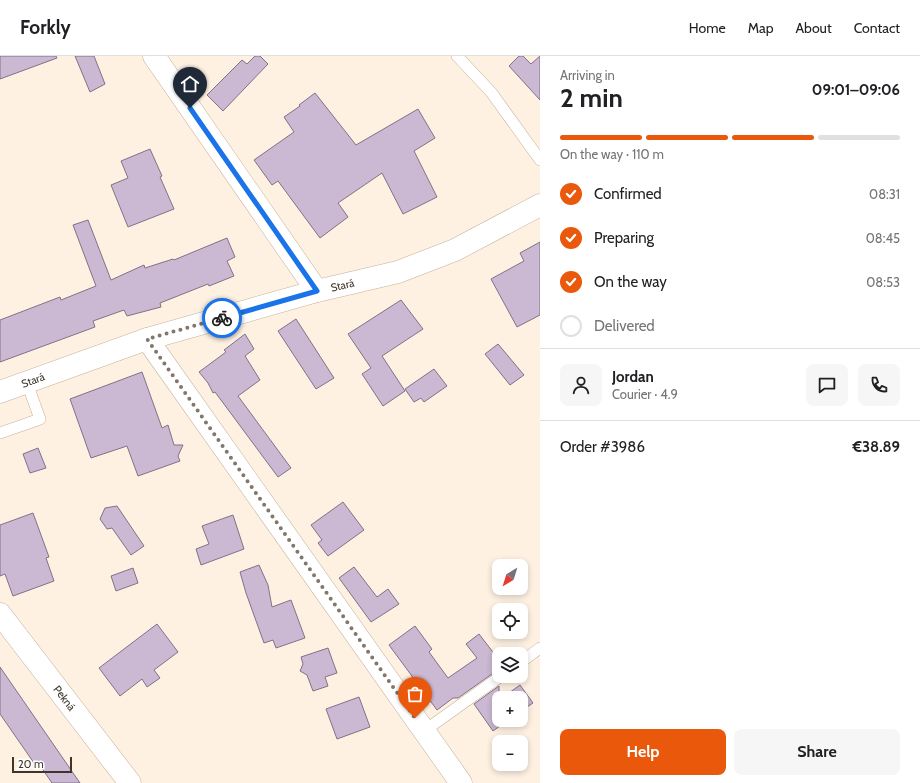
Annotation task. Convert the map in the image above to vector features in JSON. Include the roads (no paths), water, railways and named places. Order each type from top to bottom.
[{"type":"street","points":[[154,56],[317,291]]},
{"type":"street","name":"Stará","points":[[0,392],[147,339],[317,291],[398,272],[455,250],[540,205]]},
{"type":"street","points":[[147,339],[461,783]]},
{"type":"street","name":"Pekná","points":[[0,614],[130,783]]},
{"type":"lane","points":[[457,56],[491,92],[540,160]]},
{"type":"lane","points":[[0,432],[40,419],[27,383]]},
{"type":"lane","points":[[528,657],[540,648]]},
{"type":"lane","points":[[424,731],[492,682]]}]
